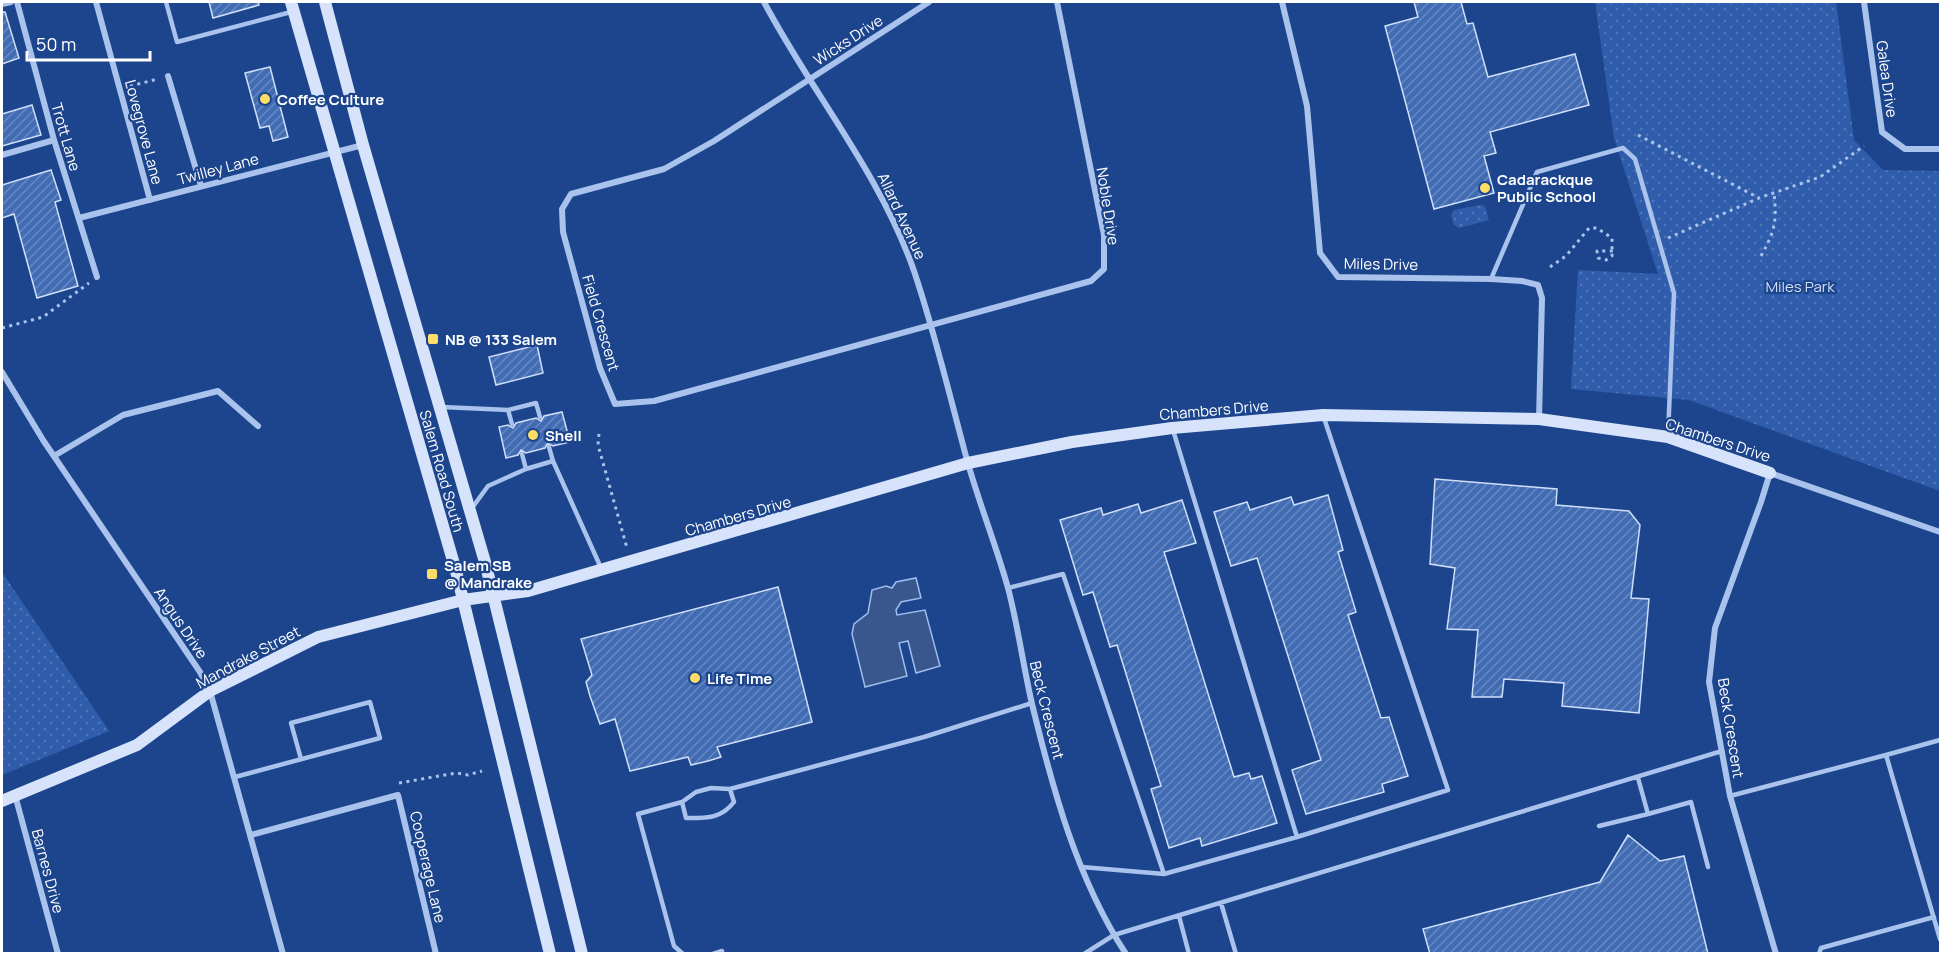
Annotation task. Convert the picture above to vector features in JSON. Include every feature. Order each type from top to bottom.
[{"type":"main road","name":"Salem Road South","points":[[325,2],[363,145],[493,595],[582,954]]},
{"type":"main road","name":"Salem Road South","points":[[293,6],[333,153],[463,600],[550,954]]},
{"type":"main road","name":"Chambers Drive","points":[[493,595],[528,591],[968,463],[1072,442],[1172,428],[1323,415],[1539,419],[1668,437],[1770,473]]},
{"type":"main road","name":"Mandrake Street","points":[[2,801],[138,746],[210,691],[318,637],[463,600],[493,595]]},
{"type":"street","points":[[2,4],[11,2]]},
{"type":"street","name":"Trott Lane","points":[[17,2],[54,140],[97,277]]},
{"type":"street","name":"Lovegrove Lane","points":[[96,2],[150,200]]},
{"type":"street","name":"Allard Avenue","points":[[764,2],[863,162],[895,222],[930,323],[968,463]]},
{"type":"street","name":"Wicks Drive","points":[[810,79],[928,2]]},
{"type":"street","name":"Noble Drive","points":[[930,323],[1091,281],[1104,268],[1104,235],[1057,2]]},
{"type":"street","name":"Miles Drive","points":[[1282,2],[1307,106],[1320,253],[1338,277],[1491,279],[1522,281],[1538,285],[1542,298],[1539,419]]},
{"type":"street","name":"Galea Drive","points":[[1864,2],[1882,132],[1905,149],[1941,149]]},
{"type":"street","points":[[168,76],[201,186]]},
{"type":"street","name":"Field Crescent","points":[[810,79],[714,141],[664,169],[571,194],[562,209],[563,232],[600,368],[615,404],[654,401],[930,323]]},
{"type":"street","points":[[2,155],[54,140]]},
{"type":"street","name":"Twilley Lane","points":[[79,219],[363,145]]},
{"type":"street","name":"Angus Drive","points":[[2,372],[54,456],[210,691],[236,777],[283,954]]},
{"type":"street","points":[[54,456],[123,415],[218,391],[258,426]]},
{"type":"street","name":"Beck Crescent","points":[[968,463],[1008,588],[1032,703],[1066,830],[1114,935],[1126,954]]},
{"type":"street","name":"Beck Crescent","points":[[1770,473],[1715,628],[1709,682],[1730,796],[1776,954]]},
{"type":"street","name":"Chambers Drive","points":[[1770,473],[1941,532]]},
{"type":"street","name":"Barnes Drive","points":[[15,795],[58,954]]},
{"type":"street","name":"Cooperage Lane","points":[[251,835],[398,795],[436,954]]},
{"type":"lane","points":[[166,2],[177,42],[293,6]]},
{"type":"lane","points":[[1491,279],[1537,172],[1623,148],[1635,159],[1674,292],[1668,437]]},
{"type":"lane","points":[[440,407],[508,410],[536,402],[540,417]]},
{"type":"lane","points":[[508,410],[512,424]]},
{"type":"lane","points":[[1082,867],[1164,874],[1297,837],[1448,790],[1323,415]]},
{"type":"lane","points":[[1172,428],[1297,837]]},
{"type":"lane","points":[[549,447],[553,461],[602,570]]},
{"type":"lane","points":[[522,454],[526,469]]},
{"type":"lane","points":[[470,512],[488,486],[526,469],[553,461]]},
{"type":"lane","points":[[1008,588],[1063,574],[1164,874]]},
{"type":"lane","points":[[236,777],[380,738],[370,702],[291,723],[301,759]]},
{"type":"lane","points":[[683,954],[674,946],[638,814],[682,802],[696,792],[711,788],[730,789],[924,736],[1032,703]]},
{"type":"lane","points":[[1730,796],[1941,740]]},
{"type":"lane","points":[[1084,954],[1114,935],[1722,751]]},
{"type":"lane","points":[[1886,755],[1941,939]]},
{"type":"lane","points":[[1638,778],[1648,814]]},
{"type":"lane","points":[[682,802],[686,818],[717,816],[727,812],[734,802],[730,789]]},
{"type":"lane","points":[[1599,826],[1691,802],[1708,867]]},
{"type":"lane","points":[[1221,903],[1236,954]]},
{"type":"lane","points":[[1179,916],[1189,954]]},
{"type":"lane","points":[[1819,954],[1821,948],[1934,917]]},
{"type":"lane","points":[[713,954],[722,951],[722,954]]},
{"type":"path","points":[[120,89],[168,76]]},
{"type":"path","points":[[1638,135],[1759,198]]},
{"type":"path","points":[[1660,240],[1673,237],[1759,198],[1820,177],[1864,146]]},
{"type":"path","points":[[1761,256],[1774,232],[1777,216],[1774,193]]},
{"type":"path","points":[[1550,267],[1566,256],[1589,228],[1598,228],[1612,238],[1613,251],[1612,256],[1606,260],[1598,258],[1597,251],[1613,251]]},
{"type":"path","points":[[2,328],[43,317],[97,277]]},
{"type":"path","points":[[599,434],[598,445],[631,562]]},
{"type":"green space","name":"Miles Park","points":[[1595,2],[1836,2],[1854,140],[1883,170],[1940,171],[1940,491],[1689,400],[1571,389],[1578,270],[1658,274],[1614,138]]},
{"type":"green space","points":[[1485,206],[1489,220],[1459,228],[1454,225],[1451,215],[1454,210]]},
{"type":"green space","points":[[2,572],[109,731],[2,775]]},
{"type":"shaded area","points":[[916,578],[921,598],[901,602],[896,610],[897,615],[925,610],[940,666],[916,673],[908,641],[899,643],[907,676],[865,687],[852,634],[854,624],[868,613],[872,590],[886,586],[892,588],[896,582]]},
{"type":"building","points":[[209,2],[258,2],[259,5],[213,18]]},
{"type":"building","points":[[1414,2],[1461,2],[1467,24],[1473,23],[1488,77],[1575,54],[1589,105],[1490,132],[1496,153],[1484,156],[1494,193],[1434,209],[1385,26],[1418,17]]},
{"type":"building","points":[[2,12],[5,12],[19,58],[2,64]]},
{"type":"building","name":"Coffee Culture","points":[[270,67],[288,137],[273,141],[269,126],[260,128],[245,73]]},
{"type":"building","points":[[32,105],[41,135],[2,146],[2,114]]},
{"type":"building","points":[[51,170],[61,200],[55,202],[78,286],[37,298],[14,214],[2,218],[2,185]]},
{"type":"building","points":[[537,345],[543,373],[496,385],[489,357]]},
{"type":"building","points":[[562,412],[570,442],[553,446],[548,443],[545,448],[526,453],[521,450],[518,455],[506,458],[499,427],[508,425],[513,428],[516,423],[536,418],[541,421],[544,416]]},
{"type":"building","points":[[1435,479],[1557,489],[1556,505],[1629,511],[1640,525],[1631,598],[1649,599],[1639,713],[1562,706],[1564,683],[1504,679],[1502,697],[1472,697],[1478,630],[1447,629],[1455,568],[1430,564]]},
{"type":"building","points":[[1328,495],[1343,550],[1338,552],[1356,612],[1348,615],[1381,718],[1389,717],[1408,776],[1382,784],[1384,792],[1306,814],[1292,770],[1321,760],[1257,558],[1231,566],[1214,512],[1247,502],[1250,510],[1291,497],[1294,505]]},
{"type":"building","points":[[1182,500],[1196,543],[1164,552],[1234,777],[1249,773],[1251,779],[1262,776],[1277,823],[1202,846],[1200,838],[1169,848],[1151,789],[1161,786],[1117,645],[1110,647],[1093,592],[1083,595],[1060,520],[1101,508],[1103,515],[1138,504],[1141,513]]},
{"type":"building","name":"Life Time","points":[[778,587],[812,722],[717,747],[721,757],[708,761],[691,765],[688,757],[630,771],[615,719],[600,724],[586,682],[592,675],[581,639]]},
{"type":"building","points":[[1628,835],[1660,861],[1684,856],[1708,954],[1430,954],[1423,929],[1600,882]]},
{"type":"place","name":"Coffee Culture","points":[[265,99]]},
{"type":"place","name":"Cadarackque Public School","points":[[1485,188]]},
{"type":"place","name":"NB @ 133 Salem","points":[[433,339]]},
{"type":"place","name":"Shell","points":[[533,435]]},
{"type":"place","name":"Salem SB @ Mandrake","points":[[432,574]]},
{"type":"place","name":"Life Time","points":[[695,678]]}]
